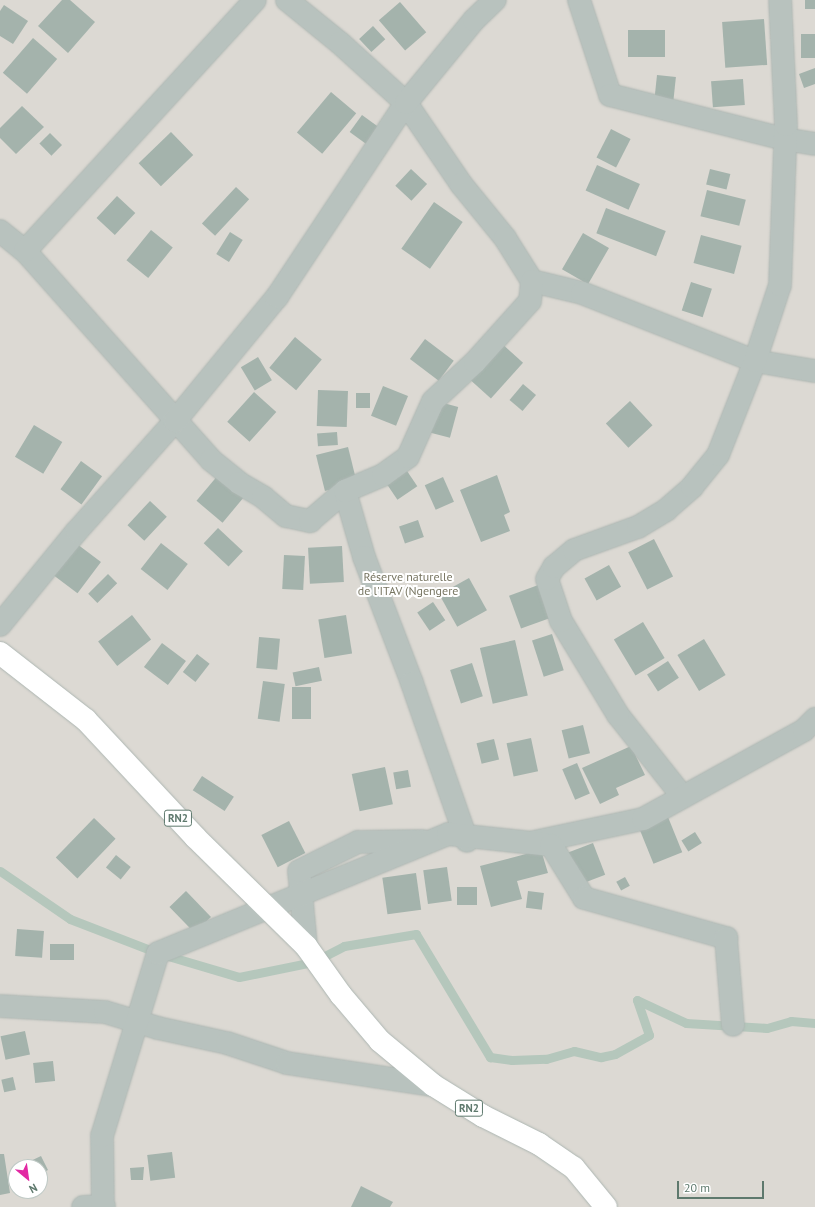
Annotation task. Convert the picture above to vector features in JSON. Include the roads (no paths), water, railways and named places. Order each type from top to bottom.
[{"type":"highway","name":"RN2","points":[[0,653],[86,720],[196,837],[306,946],[341,996],[380,1041],[433,1085],[483,1116],[539,1144],[574,1168],[606,1207]]},
{"type":"street","points":[[25,252],[255,0]]},
{"type":"street","points":[[0,231],[25,252],[175,422],[212,460],[286,516],[310,521],[345,491],[383,475],[408,457],[433,401],[475,362],[530,301],[532,281],[505,238],[461,184],[406,103],[340,43],[287,0]]},
{"type":"street","points":[[0,625],[77,531],[175,422],[277,297],[406,103],[474,20],[495,0]]},
{"type":"street","points":[[579,0],[610,95],[784,139],[815,144]]},
{"type":"street","points":[[683,797],[618,715],[561,621],[548,579],[565,556],[591,543],[638,526],[666,510],[692,487],[718,455],[755,361],[780,285],[784,139],[786,125],[780,0]]},
{"type":"street","points":[[532,281],[582,293],[755,361],[815,371]]},
{"type":"street","points":[[345,491],[364,557],[412,683],[467,841]]},
{"type":"street","points":[[306,946],[299,871],[358,842],[532,842],[598,830],[643,819],[811,728]]},
{"type":"street","points":[[96,1207],[102,1136],[158,953],[448,834],[551,845],[584,898],[726,938],[733,1024]]},
{"type":"street","points":[[0,1006],[105,1012],[158,1028],[227,1043],[287,1063],[433,1085]]},
{"type":"waterway","points":[[0,871],[70,919],[158,953],[239,977],[313,962],[344,946],[416,934],[490,1057],[512,1060],[546,1059],[574,1051],[601,1057],[615,1054],[649,1035],[637,1000],[686,1023],[767,1028],[791,1021],[815,1023]]},
{"type":"park label","name":"Réserve naturelle de l'ITAV (Ngengere","points":[[408,584]]}]
